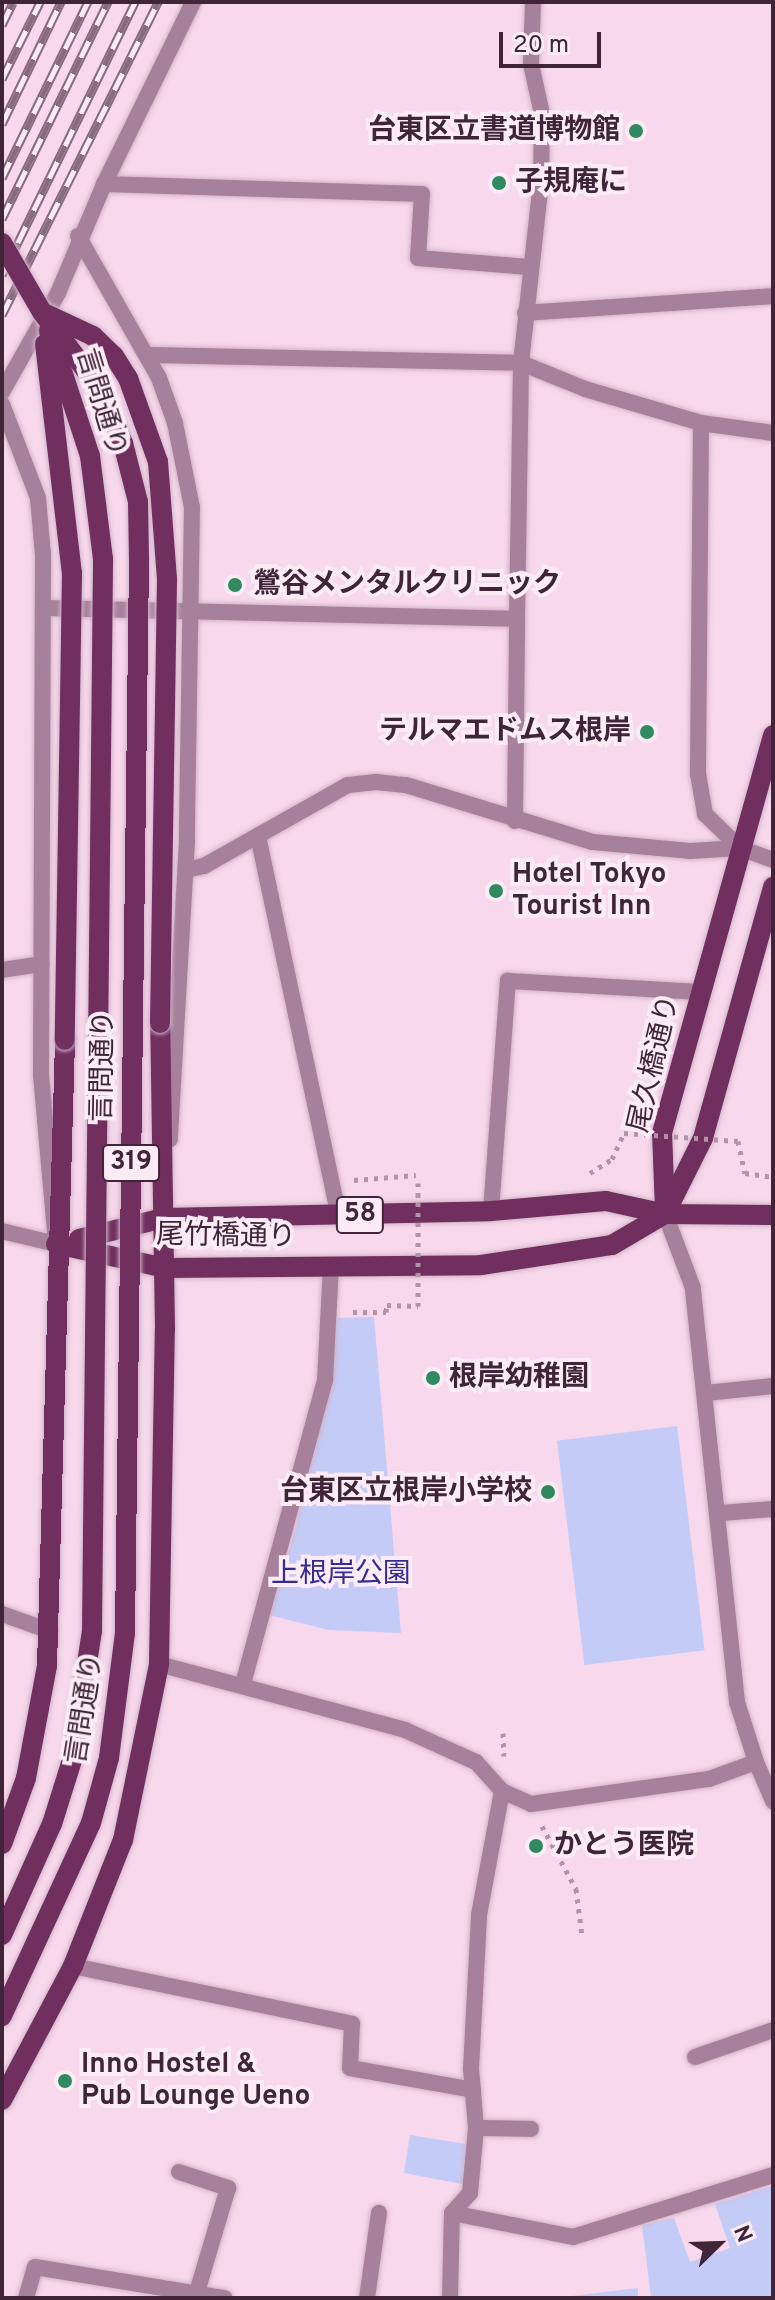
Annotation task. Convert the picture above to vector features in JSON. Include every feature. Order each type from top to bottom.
[{"type":"main road","name":"言問通り","points":[[2,243],[42,312],[97,385],[123,443],[138,502],[125,1633],[109,1758],[91,1823],[2,2016]]},
{"type":"main road","name":"言問通り","points":[[2,1935],[52,1824],[72,1760],[92,1631],[103,559],[90,456],[42,312]]},
{"type":"main road","points":[[2,2100],[73,1966],[123,1840],[159,1664],[165,1268],[160,1023],[167,579],[158,462],[128,378],[114,356],[93,336],[42,312]]},
{"type":"main road","points":[[2,1844],[41,1716],[50,1631],[56,1244],[65,1040],[72,573],[42,312]]},
{"type":"main road","name":"尾久橋通り","points":[[665,1214],[662,1133],[773,735]]},
{"type":"main road","points":[[665,1214],[703,1138],[773,887]]},
{"type":"main road","name":"尾竹橋通り","points":[[56,1244],[163,1218],[491,1211],[606,1201],[665,1214],[773,1215]]},
{"type":"main road","name":"尾竹橋通り","points":[[56,1244],[165,1268],[331,1267],[553,1258],[612,1245],[665,1214]]},
{"type":"street","points":[[2,392],[58,293],[78,236],[193,2]]},
{"type":"street","points":[[515,821],[521,363],[529,267],[541,183],[542,114],[531,64],[533,2]]},
{"type":"street","points":[[104,184],[422,194],[418,258],[529,267]]},
{"type":"street","points":[[78,236],[148,355],[186,469],[193,612],[186,870],[163,1218]]},
{"type":"street","points":[[525,313],[773,296]]},
{"type":"street","points":[[148,355],[521,363],[585,389],[701,423],[773,433]]},
{"type":"street","points":[[2,404],[38,498],[43,608],[41,1075],[56,1244],[2,1231]]},
{"type":"street","points":[[701,423],[698,774],[705,814],[740,848]]},
{"type":"street","points":[[43,608],[517,619]]},
{"type":"street","points":[[186,870],[204,866],[348,785],[376,782],[406,785],[515,821],[593,842],[690,851],[740,848],[773,860]]},
{"type":"street","points":[[258,836],[339,1216]]},
{"type":"street","points":[[2,970],[42,964]]},
{"type":"street","points":[[491,1211],[508,981],[701,992]]},
{"type":"street","points":[[665,1214],[693,1288],[720,1513],[737,1702],[756,1762],[773,1801]]},
{"type":"street","points":[[243,1684],[325,1380],[331,1267]]},
{"type":"street","points":[[706,1393],[773,1386]]},
{"type":"street","points":[[720,1513],[773,1509]]},
{"type":"street","points":[[2,1614],[50,1631]]},
{"type":"street","points":[[159,1664],[243,1684],[405,1730],[476,1762],[502,1791],[531,1804],[709,1779],[756,1762]]},
{"type":"street","points":[[450,2298],[452,2213],[470,2193],[476,2128],[473,2090],[479,1915],[502,1791]]},
{"type":"street","points":[[73,1966],[352,2024],[350,2068],[473,2090]]},
{"type":"street","points":[[695,2057],[773,2030]]},
{"type":"street","points":[[476,2128],[531,2129]]},
{"type":"street","points":[[179,2172],[228,2188],[197,2292]]},
{"type":"street","points":[[452,2213],[573,2237],[773,2175]]},
{"type":"street","points":[[367,2298],[379,2213]]},
{"type":"street","points":[[26,2298],[35,2267],[224,2298]]},
{"type":"path","points":[[584,1174],[612,1159],[624,1133],[738,1141],[745,1173],[773,1177]]},
{"type":"path","points":[[353,1181],[416,1175]]},
{"type":"path","points":[[355,1313],[386,1312],[387,1305],[418,1306],[418,1183]]},
{"type":"path","points":[[531,1804],[576,1889],[582,1936]]},
{"type":"green space","name":"上根岸公園","points":[[374,1317],[401,1633],[329,1630],[269,1615],[297,1524],[331,1318]]},
{"type":"green space","points":[[677,1426],[705,1650],[584,1665],[557,1441]]},
{"type":"green space","points":[[410,2135],[466,2144],[467,2185],[404,2173]]},
{"type":"green space","points":[[773,2186],[773,2298],[651,2298],[642,2225],[674,2218],[690,2262],[730,2248],[715,2204]]},
{"type":"green space","points":[[638,2288],[638,2298],[572,2298],[572,2296]]},
{"type":"railway","points":[[2,25],[13,2]]},
{"type":"railway","points":[[2,79],[40,2]]},
{"type":"railway","points":[[2,124],[61,2]]},
{"type":"railway","points":[[2,178],[88,2]]},
{"type":"railway","points":[[2,219],[108,2]]},
{"type":"railway","points":[[2,275],[135,2]]},
{"type":"railway","points":[[2,315],[158,2]]},
{"type":"place","name":"台東区立書道博物館","points":[[636,131]]},
{"type":"place","name":"子規庵に","points":[[499,183]]},
{"type":"place","name":"鶯谷メンタルクリニック","points":[[235,585]]},
{"type":"place","name":"テルマエドムス根岸","points":[[647,732]]},
{"type":"place","name":"Hotel Tokyo Tourist Inn","points":[[496,891]]},
{"type":"place","name":"根岸幼稚園","points":[[433,1378]]},
{"type":"place","name":"台東区立根岸小学校","points":[[548,1492]]},
{"type":"place","name":"かとう医院","points":[[536,1846]]},
{"type":"place","name":"Inno Hostel & Pub Lounge Ueno","points":[[65,2081]]}]
